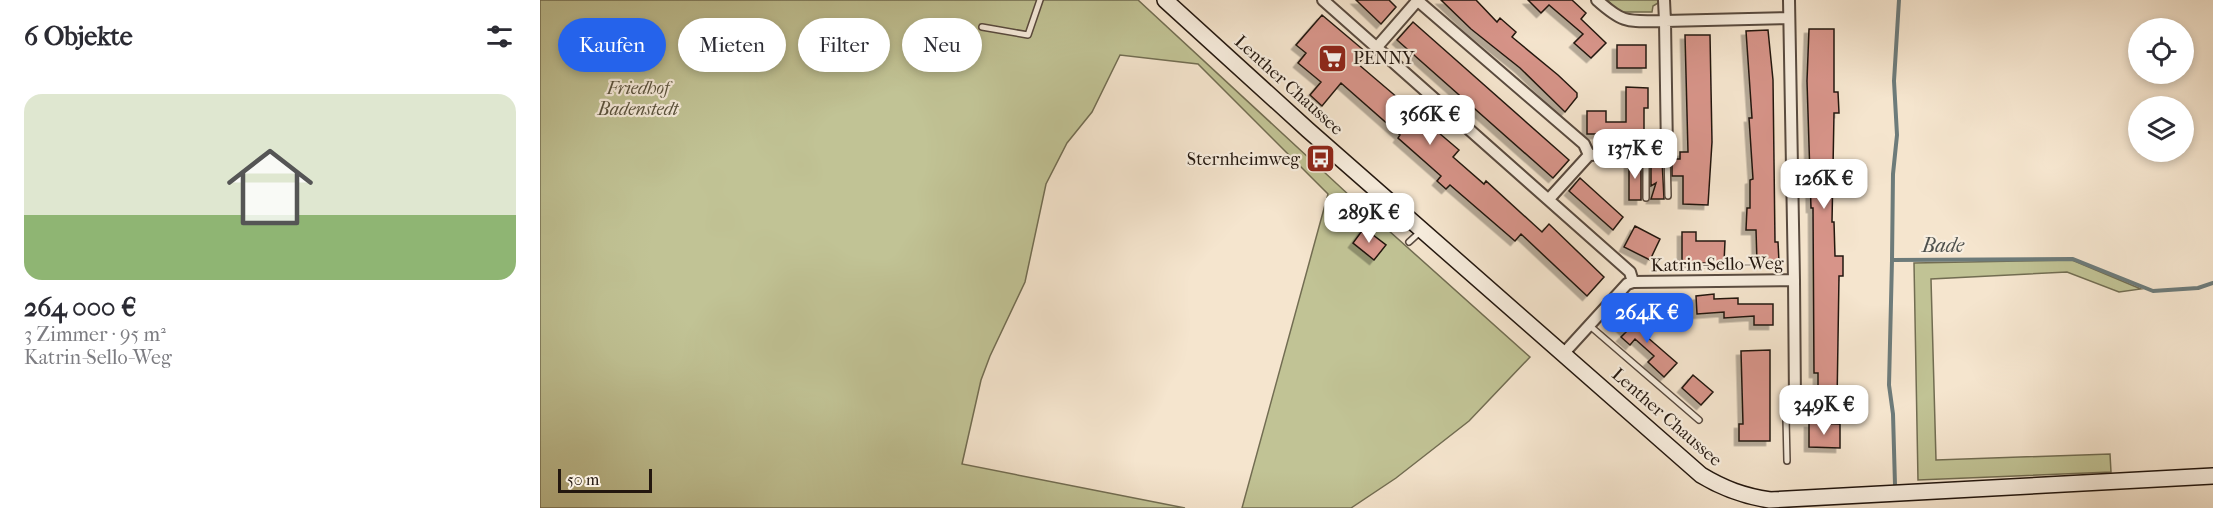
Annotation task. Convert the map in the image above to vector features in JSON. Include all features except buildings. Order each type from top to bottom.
[{"type":"street","name":"Lenther Chaussee","points":[[1165,0],[1308,130],[1424,229],[1701,476],[1721,488],[1744,496],[1791,499],[2213,476]]},
{"type":"street","points":[[1323,0],[1630,272],[1633,282]]},
{"type":"street","points":[[1377,47],[1418,0],[1584,144],[1589,155]]},
{"type":"street","points":[[1597,0],[1618,18],[1626,21],[1789,18]]},
{"type":"street","points":[[1549,199],[1589,155],[1667,152],[1664,0]]},
{"type":"street","name":"Katrin-Sello-Weg","points":[[1789,0],[1795,403]]},
{"type":"street","name":"Katrin-Sello-Weg","points":[[1564,353],[1627,284],[1633,282],[1794,280]]},
{"type":"lane","points":[[982,27],[1028,35],[1040,0]]},
{"type":"lane","points":[[1667,152],[1668,196]]},
{"type":"lane","points":[[1646,153],[1646,198]]},
{"type":"lane","points":[[1409,242],[1424,229]]},
{"type":"lane","points":[[1590,326],[1699,420]]},
{"type":"lane","points":[[1787,461],[1786,418],[1795,403]]},
{"type":"green space","name":"Friedhof Badenstedt","points":[[540,0],[1138,0],[1350,196],[1530,357],[1469,421],[1396,478],[1351,508],[1242,508],[1328,194],[1198,64],[1120,55],[1092,112],[1067,143],[1046,184],[1025,282],[981,380],[962,464],[1185,508],[540,508]]},
{"type":"green space","points":[[1607,0],[1658,0],[1658,3],[1653,6],[1652,12],[1620,12]]},
{"type":"green space","points":[[2072,260],[2141,289],[2119,292],[2067,272],[1931,279],[1936,460],[2110,454],[2111,472],[1918,480],[1914,263]]},
{"type":"waterway","points":[[1892,260],[1893,174],[1897,135],[1894,81],[1899,0]]},
{"type":"waterway","name":"Bade","points":[[1895,485],[1893,414],[1889,385],[1892,260],[2073,259],[2153,291],[2198,288],[2213,283]]},
{"type":"place","name":"PENNY","points":[[1332,58]]},
{"type":"place","name":"Sternheimweg","points":[[1321,159]]}]
